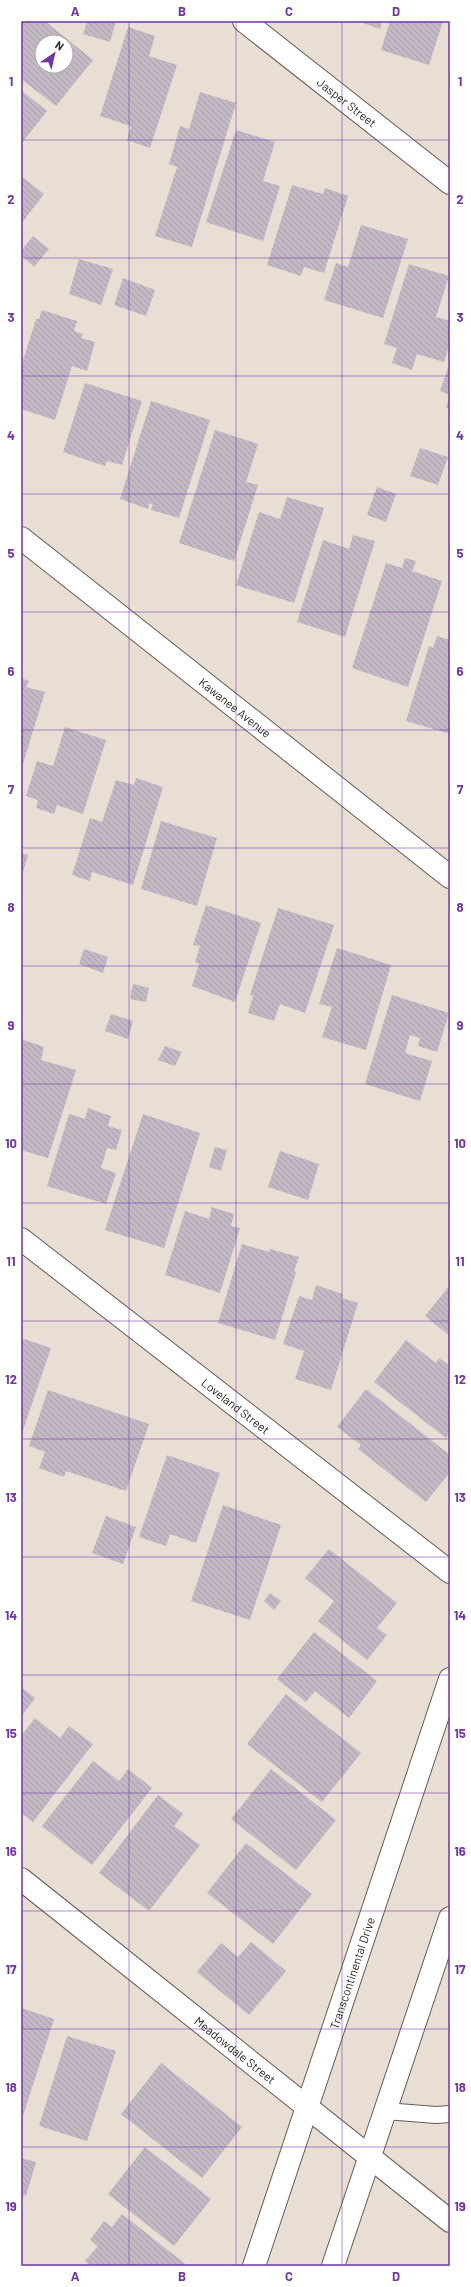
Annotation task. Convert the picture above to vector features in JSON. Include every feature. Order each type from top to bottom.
[{"type":"street","name":"Jasper Street","points":[[244,21],[450,183]]},
{"type":"street","name":"Kawanee Avenue","points":[[21,538],[450,877]]},
{"type":"street","name":"Loveland Street","points":[[21,1239],[450,1572]]},
{"type":"street","name":"Transcontinental Drive","points":[[254,2266],[450,1679]]},
{"type":"street","name":"Meadowdale Street","points":[[21,1879],[450,2221]]},
{"type":"street","points":[[333,2266],[450,1918]]},
{"type":"lane","points":[[385,2111],[436,2115],[450,2114]]},
{"type":"building","points":[[21,21],[45,21],[61,34],[34,34],[34,74],[74,74],[74,45],[93,60],[56,106],[21,79]]},
{"type":"building","points":[[87,21],[116,21],[110,42],[83,34]]},
{"type":"building","points":[[357,21],[382,21],[380,29]]},
{"type":"building","points":[[390,21],[443,21],[429,65],[381,50]]},
{"type":"building","points":[[128,27],[155,36],[149,56],[177,65],[150,148],[127,140],[131,126],[100,116]]},
{"type":"building","points":[[21,90],[47,111],[21,144]]},
{"type":"building","points":[[200,92],[236,103],[192,247],[155,236],[177,167],[169,164],[180,126],[189,129]]},
{"type":"building","points":[[236,130],[275,142],[263,181],[280,186],[263,241],[206,222]]},
{"type":"building","points":[[21,176],[44,194],[21,224]]},
{"type":"building","points":[[292,185],[323,194],[325,188],[348,196],[324,273],[304,267],[301,276],[267,265]]},
{"type":"building","points":[[361,225],[408,239],[383,318],[324,300],[336,263],[348,267]]},
{"type":"building","points":[[33,236],[49,249],[34,267],[21,255],[21,251]]},
{"type":"building","points":[[79,259],[113,269],[101,305],[69,294]]},
{"type":"building","points":[[409,264],[449,276],[436,317],[450,321],[450,343],[444,362],[417,354],[412,370],[392,363],[397,348],[384,344]]},
{"type":"building","points":[[123,278],[155,290],[146,316],[114,305]]},
{"type":"building","points":[[42,310],[77,321],[74,331],[83,334],[81,338],[95,342],[87,371],[72,366],[55,420],[21,409],[21,367],[36,319],[39,319]]},
{"type":"building","points":[[450,362],[450,395],[440,391]]},
{"type":"building","points":[[85,383],[142,401],[122,465],[107,461],[105,466],[63,452]]},
{"type":"building","points":[[450,395],[450,409],[446,408]]},
{"type":"building","points":[[151,401],[210,420],[179,518],[151,510],[153,505],[149,503],[148,509],[120,499]]},
{"type":"building","points":[[215,430],[258,444],[246,482],[258,485],[234,561],[179,543]]},
{"type":"building","points":[[420,448],[448,457],[438,485],[410,476]]},
{"type":"building","points":[[377,487],[396,494],[386,522],[367,515]]},
{"type":"building","points":[[287,497],[324,508],[294,603],[236,585],[259,512],[280,519]]},
{"type":"building","points":[[353,535],[375,541],[345,637],[297,622],[323,540],[349,549]]},
{"type":"building","points":[[405,558],[416,561],[412,571],[442,581],[408,687],[352,668],[386,563],[402,568]]},
{"type":"building","points":[[437,636],[450,640],[450,734],[406,721],[429,646],[433,648]]},
{"type":"building","points":[[21,678],[29,681],[26,687],[45,692],[21,770]]},
{"type":"building","points":[[65,727],[106,740],[83,814],[57,805],[54,814],[36,808],[38,800],[26,796],[37,761],[53,766]]},
{"type":"building","points":[[136,778],[163,787],[133,885],[92,872],[90,881],[72,875],[90,818],[102,822],[116,780],[134,785]]},
{"type":"building","points":[[161,821],[217,838],[197,906],[141,889]]},
{"type":"building","points":[[21,853],[28,855],[23,872],[21,871]]},
{"type":"building","points":[[206,905],[261,923],[235,1002],[192,986],[199,964],[195,962],[200,946],[193,945]]},
{"type":"building","points":[[278,908],[334,925],[305,1013],[280,1004],[274,1021],[248,1013],[253,996],[250,995]]},
{"type":"building","points":[[337,948],[391,965],[366,1050],[322,1037],[332,1007],[319,1004]]},
{"type":"building","points":[[84,949],[108,957],[103,973],[79,964]]},
{"type":"building","points":[[133,984],[149,988],[146,1002],[130,999]]},
{"type":"building","points":[[392,995],[449,1013],[437,1052],[418,1046],[420,1038],[410,1035],[405,1053],[432,1061],[420,1101],[365,1084]]},
{"type":"building","points":[[111,1014],[133,1021],[128,1039],[105,1031]]},
{"type":"building","points":[[21,1039],[44,1047],[41,1060],[76,1070],[48,1158],[21,1150]]},
{"type":"building","points":[[165,1046],[182,1052],[175,1066],[158,1060]]},
{"type":"building","points":[[88,1108],[111,1116],[108,1126],[122,1130],[116,1150],[107,1148],[101,1168],[116,1173],[106,1204],[47,1186],[69,1114],[85,1119]]},
{"type":"building","points":[[143,1114],[200,1133],[164,1248],[105,1230]]},
{"type":"building","points":[[215,1147],[227,1150],[221,1171],[209,1167]]},
{"type":"building","points":[[280,1151],[319,1164],[308,1200],[268,1187]]},
{"type":"building","points":[[212,1207],[234,1214],[231,1226],[240,1228],[220,1293],[165,1275],[185,1211],[209,1219]]},
{"type":"building","points":[[242,1244],[269,1252],[270,1249],[299,1257],[294,1271],[296,1272],[275,1340],[218,1323]]},
{"type":"building","points":[[316,1285],[343,1294],[342,1298],[358,1303],[331,1390],[295,1379],[304,1351],[283,1344],[299,1296],[312,1300]]},
{"type":"building","points":[[449,1286],[450,1287],[450,1336],[425,1316]]},
{"type":"building","points":[[21,1338],[51,1348],[21,1436]]},
{"type":"building","points":[[406,1340],[436,1363],[439,1358],[450,1366],[450,1432],[446,1438],[374,1382]]},
{"type":"building","points":[[366,1389],[450,1455],[450,1472],[426,1502],[358,1449],[361,1445],[337,1427]]},
{"type":"building","points":[[48,1390],[149,1424],[126,1491],[66,1471],[64,1477],[39,1468],[45,1452],[29,1446]]},
{"type":"building","points":[[167,1455],[220,1473],[196,1543],[170,1534],[166,1546],[139,1537]]},
{"type":"building","points":[[223,1505],[281,1525],[250,1620],[191,1601]]},
{"type":"building","points":[[106,1516],[136,1527],[123,1564],[92,1553]]},
{"type":"building","points":[[329,1549],[397,1603],[377,1628],[387,1635],[367,1660],[318,1621],[334,1601],[305,1578]]},
{"type":"building","points":[[270,1593],[281,1601],[274,1610],[264,1601]]},
{"type":"building","points":[[314,1632],[377,1681],[349,1718],[315,1691],[306,1702],[277,1679]]},
{"type":"building","points":[[21,1687],[35,1698],[21,1717]]},
{"type":"building","points":[[286,1694],[361,1753],[322,1802],[247,1744]]},
{"type":"building","points":[[35,1718],[60,1738],[69,1726],[93,1744],[33,1822],[21,1813],[21,1736]]},
{"type":"building","points":[[93,1761],[119,1781],[128,1769],[152,1788],[92,1865],[42,1826]]},
{"type":"building","points":[[271,1769],[336,1820],[296,1870],[231,1819]]},
{"type":"building","points":[[158,1795],[183,1814],[174,1826],[200,1845],[149,1911],[99,1873]]},
{"type":"building","points":[[246,1843],[312,1894],[273,1944],[207,1893]]},
{"type":"building","points":[[251,1942],[286,1971],[249,2015],[197,1972],[221,1943],[238,1957]]},
{"type":"building","points":[[21,2008],[54,2019],[23,2116],[21,2116]]},
{"type":"building","points":[[67,2036],[116,2051],[87,2141],[39,2126]]},
{"type":"building","points":[[161,2063],[242,2127],[202,2178],[121,2114]]},
{"type":"building","points":[[145,2147],[211,2199],[174,2246],[108,2194]]},
{"type":"building","points":[[21,2158],[36,2162],[26,2196],[21,2195]]},
{"type":"building","points":[[122,2214],[188,2266],[91,2266],[85,2261],[98,2246],[90,2240],[104,2221],[112,2227]]}]
